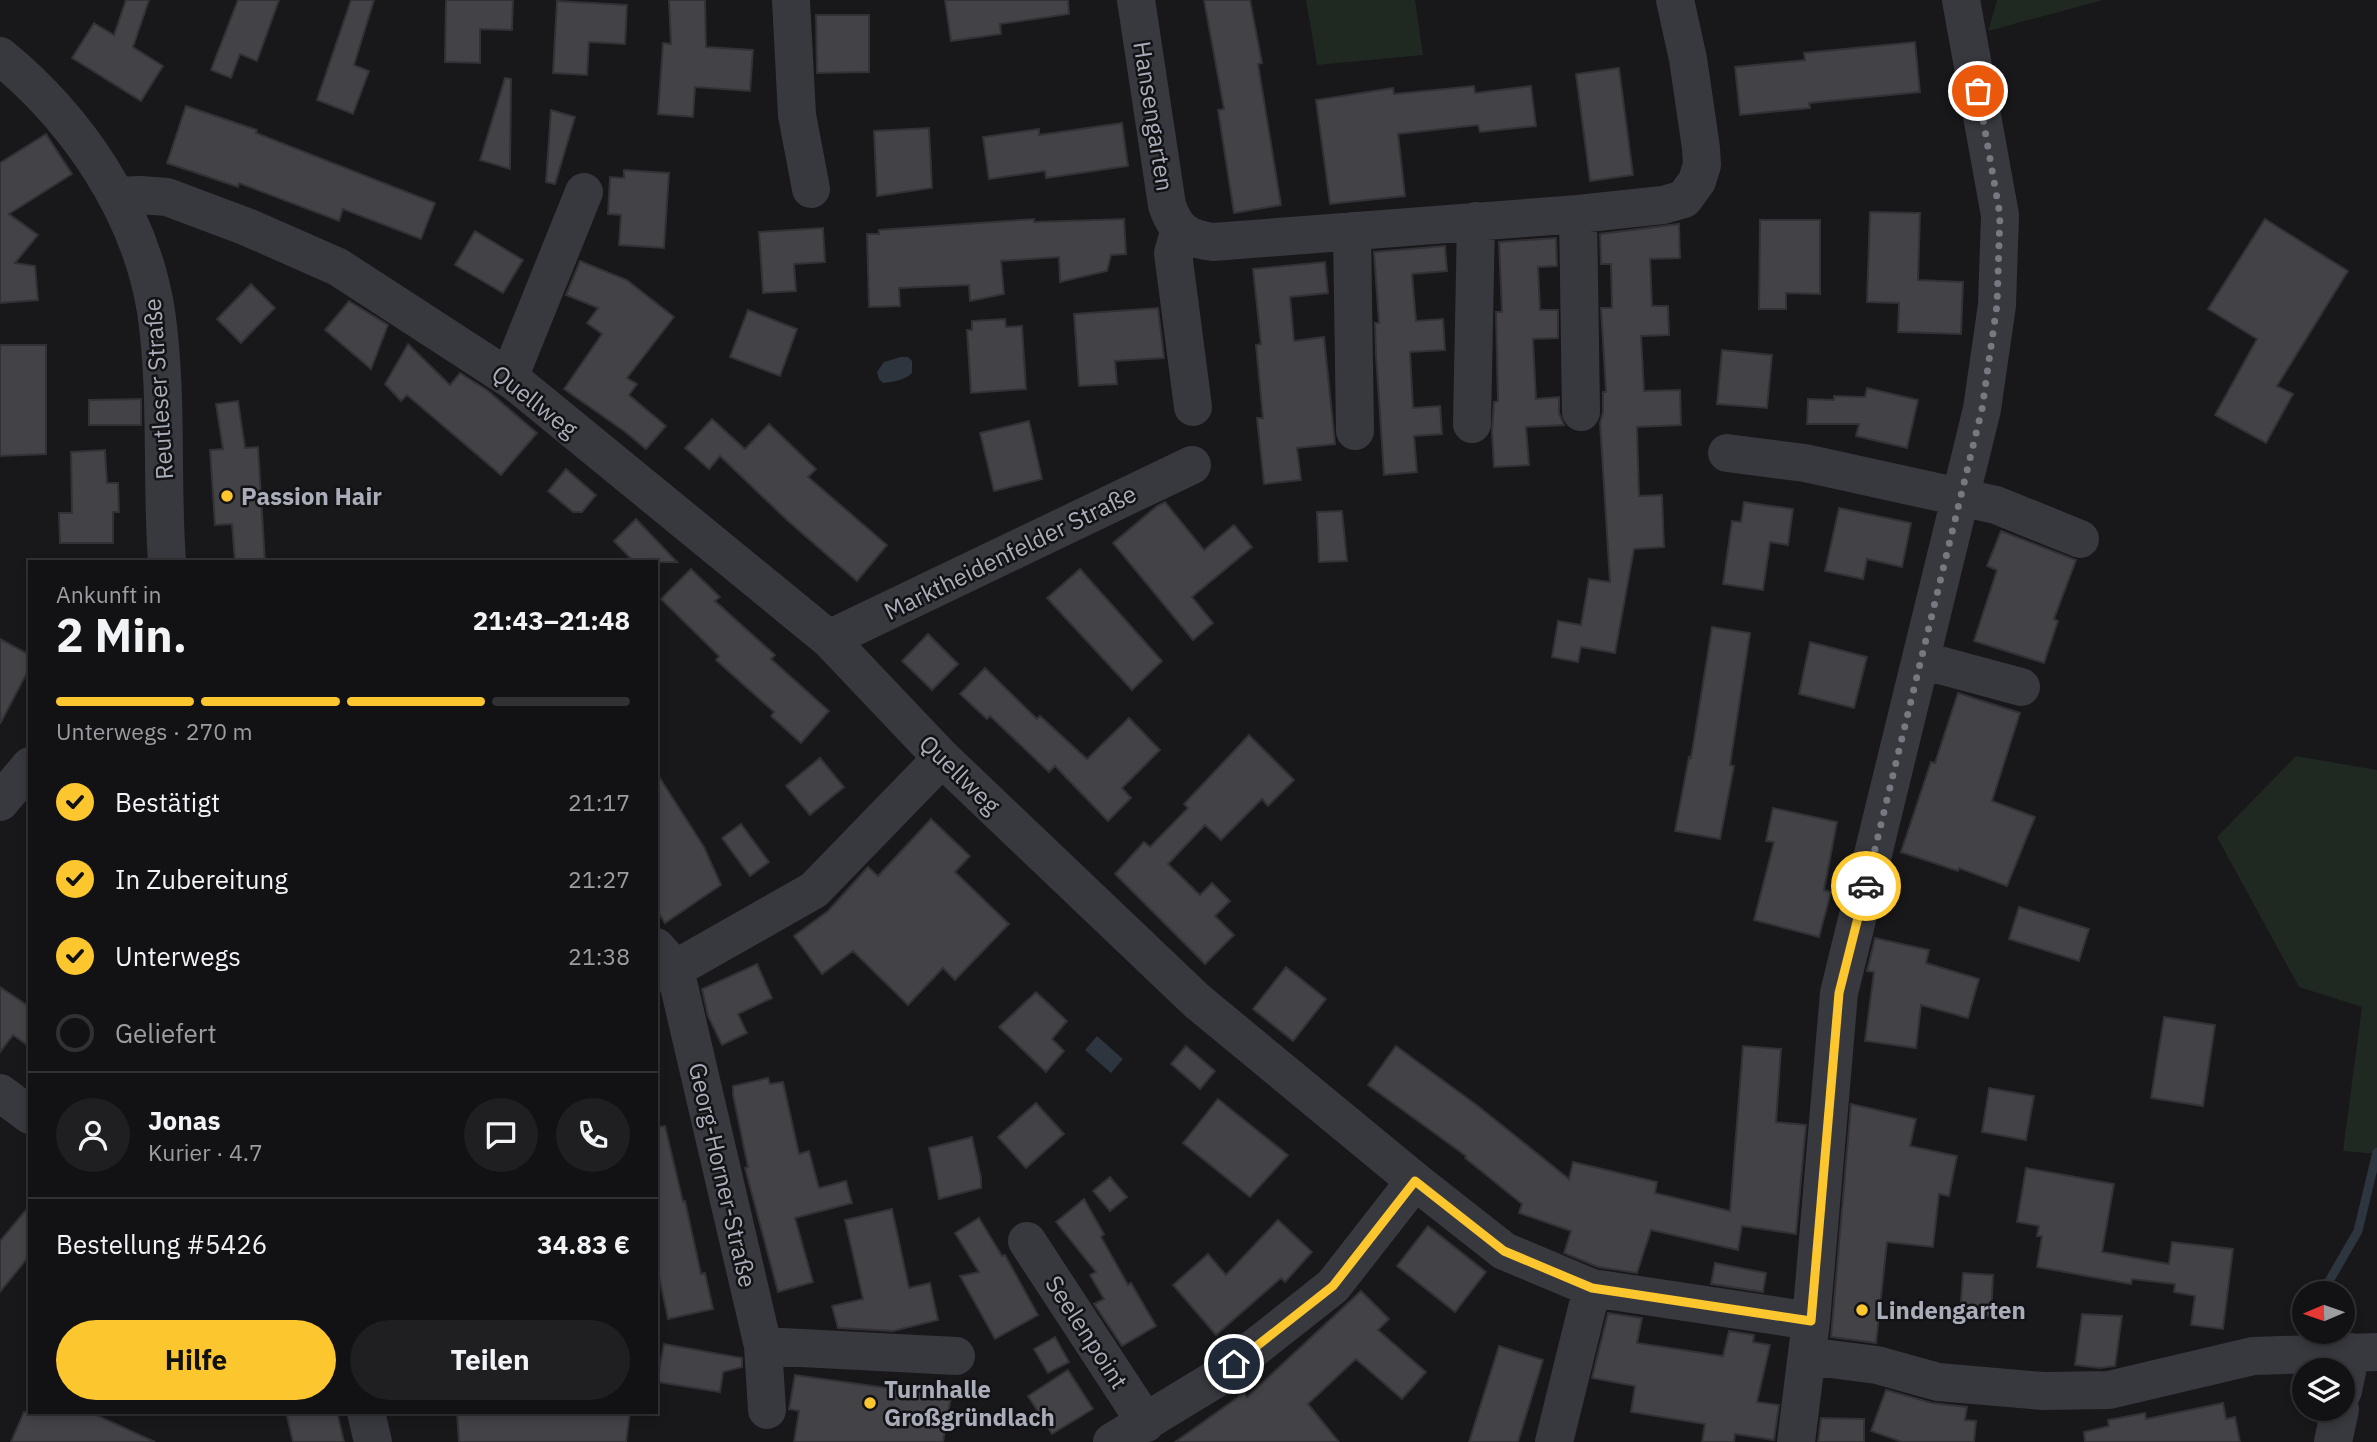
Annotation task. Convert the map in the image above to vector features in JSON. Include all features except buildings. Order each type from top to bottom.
[{"type":"street","points":[[791,0],[796,115],[811,189]]},
{"type":"street","name":"Hansengarten","points":[[1136,0],[1167,205],[1172,219],[1180,229]]},
{"type":"street","points":[[1193,407],[1172,253],[1180,229],[1194,240],[1213,242],[1578,214],[1663,205],[1684,199],[1697,181],[1702,165],[1688,59],[1675,0]]},
{"type":"street","points":[[1796,1442],[1809,1338],[1839,993],[1982,409],[1997,305],[2000,215],[1961,0]]},
{"type":"street","name":"Reutleser Straße","points":[[0,56],[43,95],[105,176],[144,265],[156,314],[163,405],[167,560]]},
{"type":"street","points":[[509,378],[584,192]]},
{"type":"street","name":"Quellweg","points":[[116,196],[167,197],[247,227],[338,267],[509,378],[829,639],[942,758],[1197,1001],[1504,1251],[1592,1288],[1809,1338],[1877,1365],[1938,1382],[2043,1391],[2109,1390],[2253,1356],[2364,1352]]},
{"type":"street","points":[[1578,214],[1581,412]]},
{"type":"street","points":[[1472,424],[1476,221]]},
{"type":"street","points":[[1352,231],[1355,431]]},
{"type":"street","points":[[1727,453],[1805,463],[1996,505],[2080,539]]},
{"type":"street","name":"Marktheidenfelder Straße","points":[[829,639],[1192,466]]},
{"type":"street","points":[[1921,660],[2021,687]]},
{"type":"street","points":[[662,963],[814,890],[942,758]]},
{"type":"street","points":[[0,802],[28,768]]},
{"type":"street","name":"Georg-Horner-Straße","points":[[662,963],[763,1346],[768,1410]]},
{"type":"street","points":[[0,1093],[28,1114]]},
{"type":"street","points":[[1112,1442],[1214,1380],[1333,1286],[1415,1181]]},
{"type":"street","name":"Seelenpoint","points":[[1027,1241],[1146,1423]]},
{"type":"street","points":[[1554,1442],[1592,1288]]},
{"type":"street","points":[[763,1346],[956,1356]]},
{"type":"street","points":[[2355,1369],[2364,1352]]},
{"type":"street","points":[[366,1414],[373,1442]]},
{"type":"street","points":[[2333,1442],[2337,1421]]},
{"type":"shaded area","points":[[1306,0],[1415,0],[1423,55],[1317,65]]},
{"type":"shaded area","points":[[1997,0],[2103,0],[1988,31]]},
{"type":"shaded area","points":[[908,357],[912,361],[912,373],[902,379],[883,383],[877,372],[884,362]]},
{"type":"shaded area","points":[[2296,756],[2377,770],[2377,1154],[2343,1151],[2362,1007],[2299,987],[2217,837]]},
{"type":"shaded area","points":[[1097,1036],[1123,1059],[1111,1073],[1085,1050]]},
{"type":"waterway","points":[[2329,1281],[2358,1231],[2377,1152]]},
{"type":"way so far","points":[[1866,886],[1982,409],[1997,305],[2000,215],[1978,91]]},
{"type":"place","name":"Passion Hair","points":[[227,496]]},
{"type":"place","name":"Lindengarten","points":[[1862,1310]]},
{"type":"place","name":"Turnhalle Großgründlach","points":[[870,1403]]},
{"type":"route","points":[[1234,1364],[1333,1286],[1415,1181],[1504,1251],[1592,1288],[1811,1321],[1839,993],[1866,886]]}]
